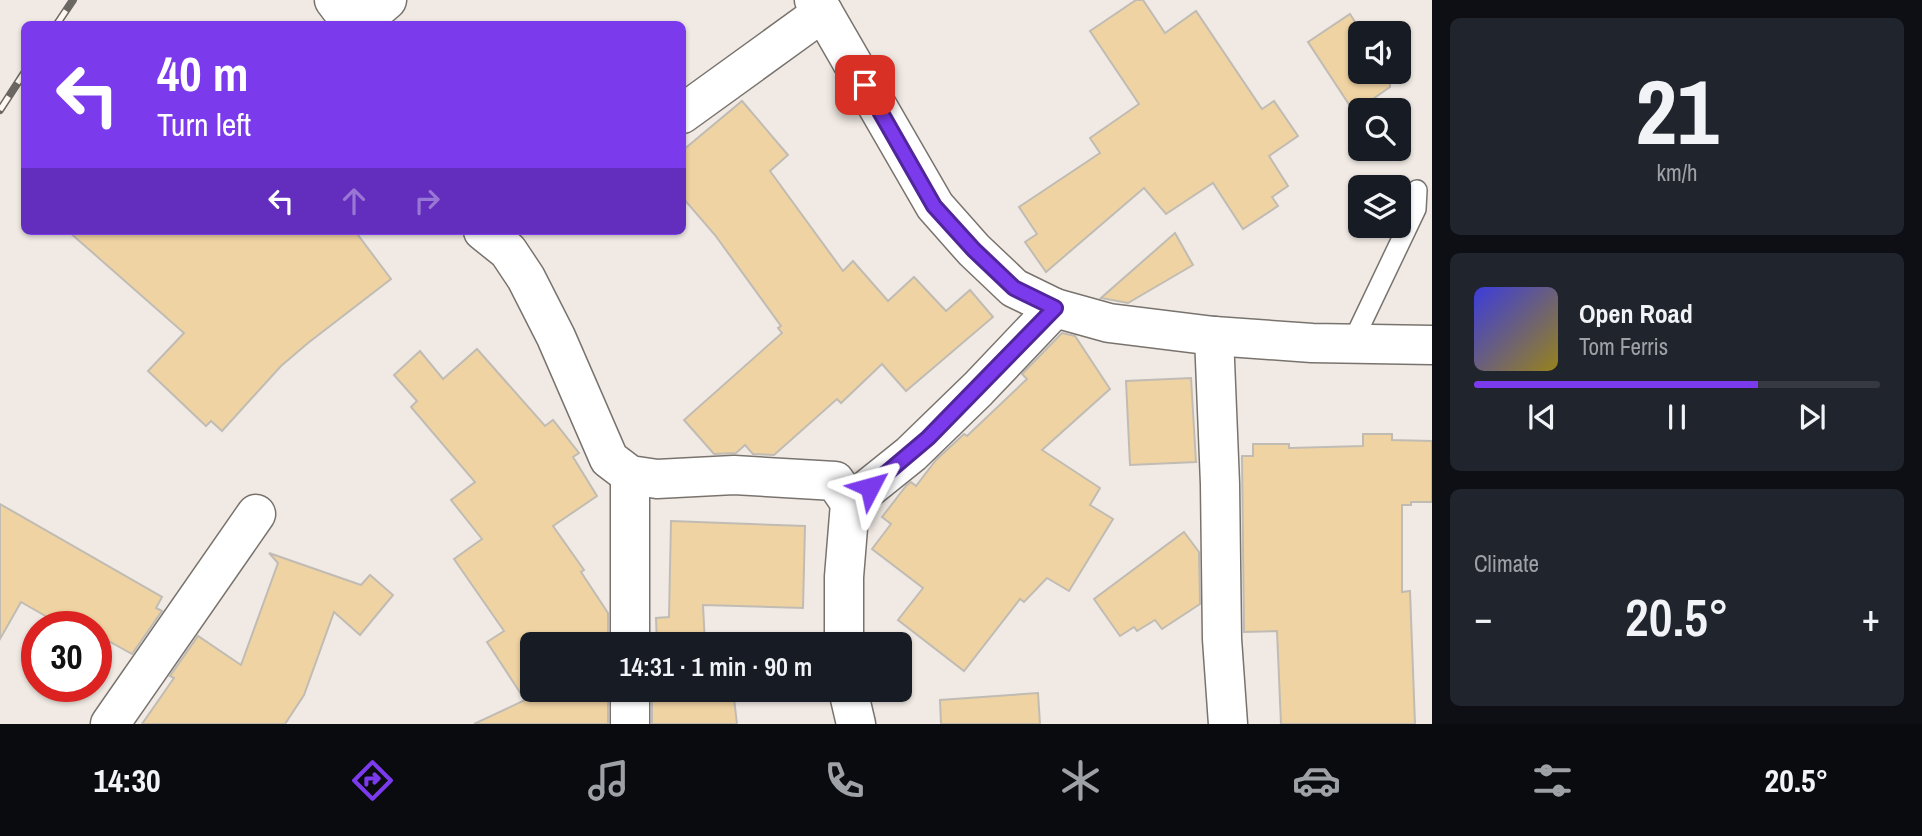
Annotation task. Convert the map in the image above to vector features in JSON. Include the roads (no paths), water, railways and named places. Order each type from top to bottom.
[{"type":"street","points":[[334,0],[350,21]]},
{"type":"street","points":[[362,21],[387,0]]},
{"type":"street","points":[[686,111],[818,6],[934,206],[1014,288],[1055,308],[1109,323],[1214,336],[1432,345]]},
{"type":"street","points":[[489,235],[508,251],[526,278],[556,337],[609,459],[630,475],[657,479],[734,475],[835,481],[850,503],[844,577],[844,632]]},
{"type":"street","points":[[850,503],[911,454],[1055,308]]},
{"type":"street","points":[[1214,336],[1222,639],[1228,724]]},
{"type":"street","points":[[630,475],[630,632]]},
{"type":"street","points":[[110,724],[256,514]]},
{"type":"street","points":[[630,702],[630,724]]},
{"type":"street","points":[[851,702],[856,724]]},
{"type":"lane","points":[[1352,343],[1416,209],[1417,190]]},
{"type":"railway","points":[[59,21],[73,0]]},
{"type":"railway","points":[[0,110],[21,78]]}]
